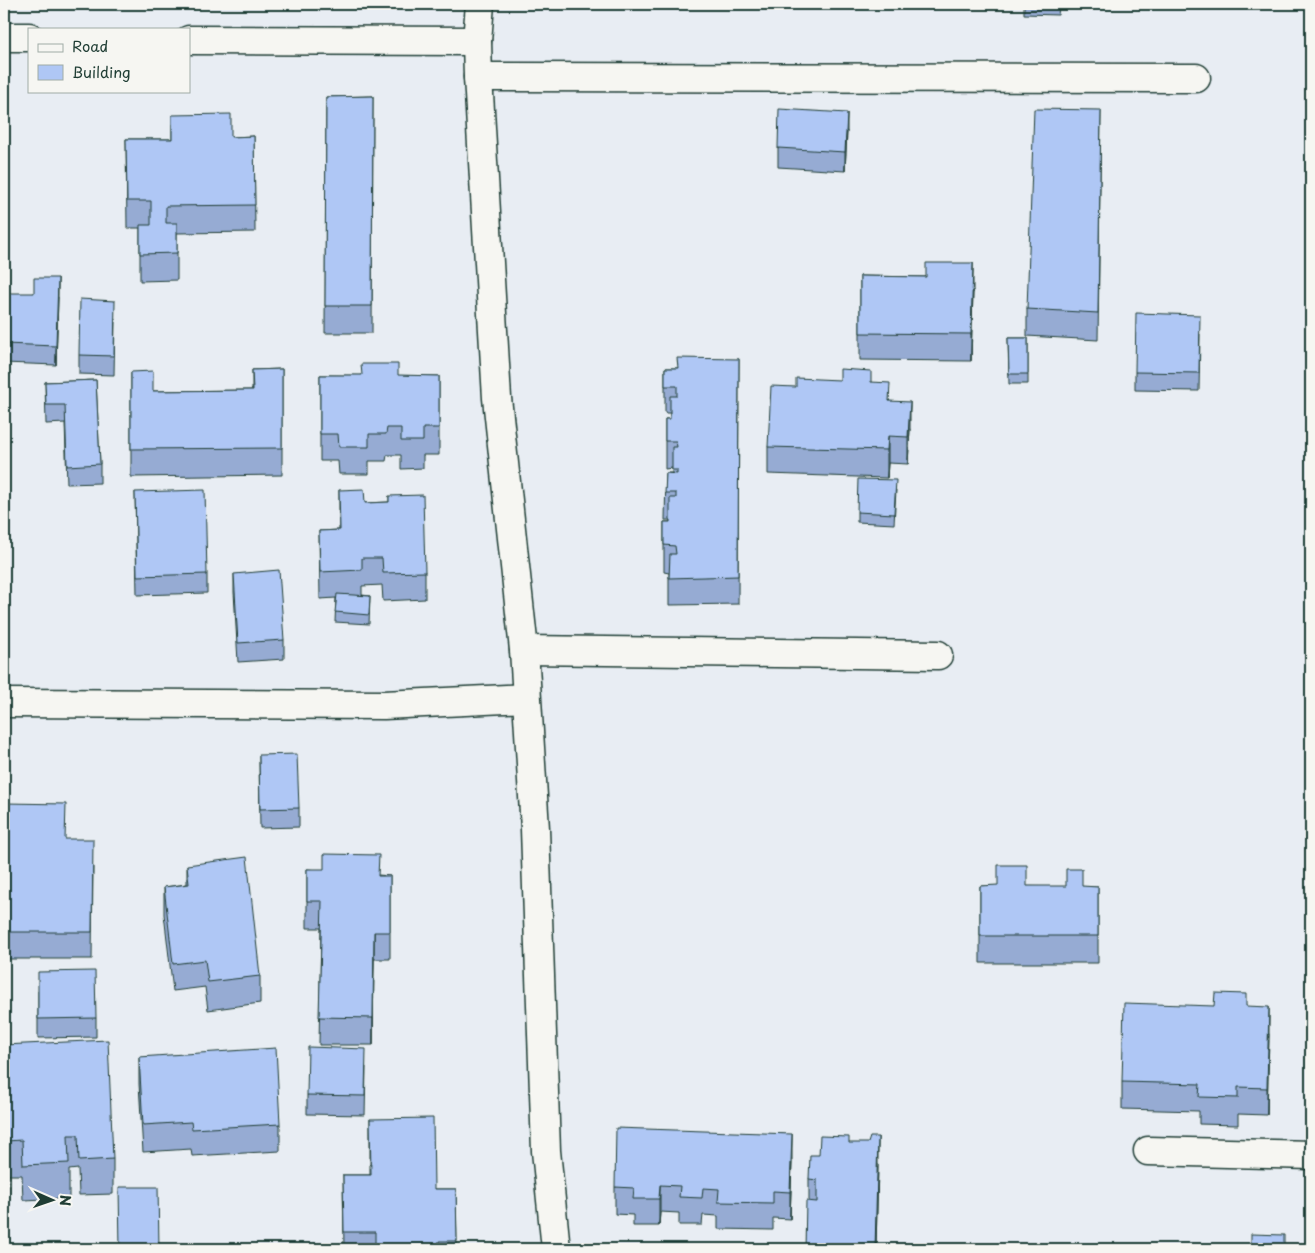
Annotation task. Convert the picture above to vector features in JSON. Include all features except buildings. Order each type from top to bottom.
[{"type":"street","points":[[480,4],[477,41],[478,78],[497,398],[524,650],[535,829],[546,1151],[556,1249]]},
{"type":"street","points":[[4,37],[28,37]]},
{"type":"street","points":[[190,40],[477,41]]},
{"type":"street","points":[[478,78],[1196,78]]},
{"type":"street","points":[[524,650],[938,656]]},
{"type":"street","points":[[4,703],[384,705],[526,698]]},
{"type":"street","points":[[1148,1151],[1311,1155]]}]
